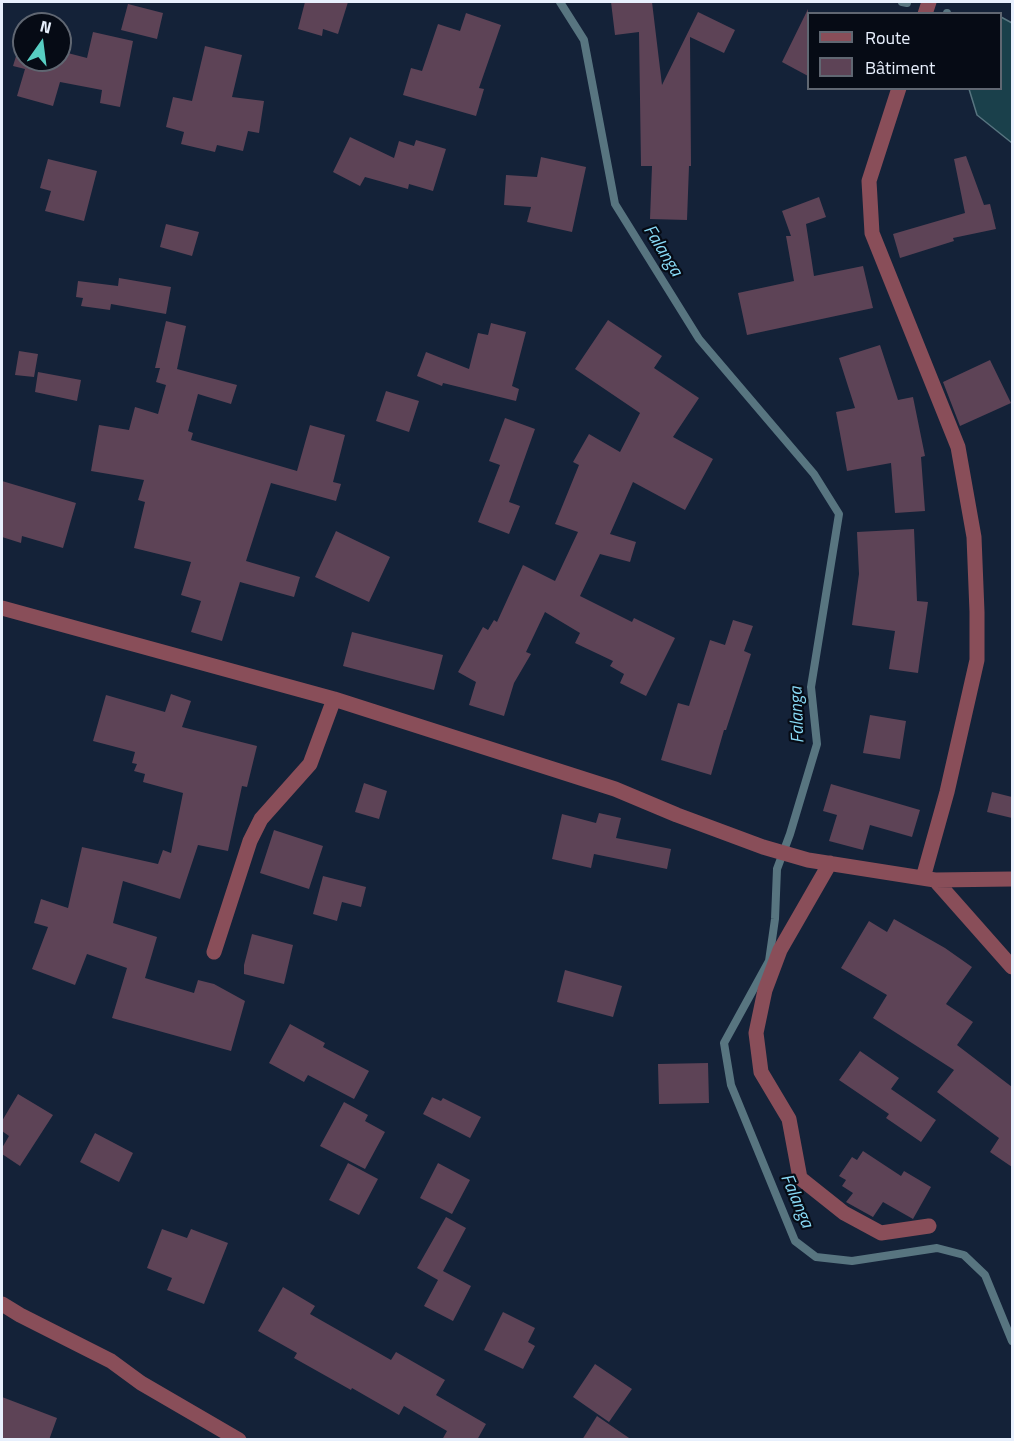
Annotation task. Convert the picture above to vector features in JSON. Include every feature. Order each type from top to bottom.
[{"type":"street","points":[[898,90],[869,181],[872,233],[958,447],[974,537],[977,612],[977,660],[929,879]]},
{"type":"street","points":[[2,608],[334,699],[615,789],[763,847],[808,860],[929,879],[1012,879]]},
{"type":"street","points":[[214,952],[250,841],[261,819],[310,764],[334,699]]},
{"type":"street","points":[[830,863],[780,950],[765,990],[756,1033],[761,1072],[789,1119],[800,1178],[844,1213],[881,1233],[929,1226]]},
{"type":"street","points":[[929,879],[1012,967]]},
{"type":"street","points":[[2,1304],[111,1361],[141,1383],[239,1440]]},
{"type":"water","points":[[1002,18],[1012,23],[1012,143],[977,115],[969,90],[1002,90]]},
{"type":"building","points":[[305,2],[348,2],[338,34],[323,29],[322,36],[298,29]]},
{"type":"building","points":[[611,2],[652,2],[662,85],[698,12],[735,30],[724,53],[690,37],[691,166],[689,166],[687,220],[650,219],[652,166],[641,166],[639,32],[615,35]]},
{"type":"building","points":[[128,4],[163,13],[157,39],[121,30]]},
{"type":"building","points":[[808,9],[807,75],[782,62]]},
{"type":"building","points":[[466,13],[501,25],[479,88],[484,89],[476,116],[403,95],[411,68],[422,71],[438,24],[460,31]]},
{"type":"building","points":[[93,32],[133,41],[120,107],[100,103],[102,90],[60,82],[53,106],[17,96],[24,72],[72,72],[72,54],[87,58]]},
{"type":"building","points":[[205,46],[242,55],[232,97],[264,101],[259,133],[248,131],[243,151],[217,145],[215,152],[181,144],[184,132],[166,127],[173,97],[192,101]]},
{"type":"building","points":[[350,137],[394,158],[399,141],[414,146],[416,140],[446,149],[433,191],[409,184],[408,189],[365,177],[360,186],[333,172]]},
{"type":"building","points":[[966,156],[984,205],[990,204],[996,229],[953,238],[954,241],[900,258],[893,234],[965,213],[954,159]]},
{"type":"building","points":[[541,157],[586,167],[572,232],[527,222],[531,207],[504,205],[506,175],[537,177]]},
{"type":"building","points":[[48,159],[97,171],[84,221],[45,211],[51,191],[40,188]]},
{"type":"building","points":[[819,197],[826,217],[806,224],[814,276],[863,266],[873,308],[747,335],[738,293],[794,281],[786,236],[791,236],[782,211]]},
{"type":"building","points":[[166,224],[199,232],[192,256],[160,247]]},
{"type":"building","points":[[119,278],[171,287],[166,314],[111,304],[110,310],[81,306],[83,298],[76,297],[78,281],[118,286]]},
{"type":"building","points":[[608,320],[662,356],[654,368],[699,398],[673,437],[713,459],[685,510],[633,482],[610,534],[636,542],[630,562],[600,554],[580,596],[632,622],[634,618],[675,638],[646,696],[620,683],[624,674],[610,666],[613,661],[575,643],[580,633],[545,612],[526,652],[531,654],[514,683],[504,716],[469,705],[476,682],[458,672],[483,627],[488,630],[494,620],[497,622],[523,565],[555,581],[578,532],[555,524],[579,465],[573,462],[589,434],[620,452],[640,413],[575,369]]},
{"type":"building","points":[[166,321],[186,326],[177,369],[237,385],[231,404],[198,394],[188,431],[193,433],[191,440],[297,471],[310,425],[345,435],[333,482],[341,484],[336,501],[271,483],[246,561],[300,577],[294,597],[240,582],[222,641],[191,632],[201,601],[181,595],[191,562],[134,548],[145,502],[138,500],[144,480],[91,471],[99,425],[129,430],[135,407],[158,414],[166,385],[156,382],[160,368],[155,368]]},
{"type":"building","points":[[491,323],[526,332],[512,386],[519,389],[516,401],[443,383],[442,386],[417,376],[426,352],[469,369],[478,333],[488,335]]},
{"type":"building","points":[[880,345],[898,400],[913,397],[925,456],[921,457],[925,511],[895,513],[891,463],[847,471],[836,412],[855,408],[839,358]]},
{"type":"building","points":[[19,351],[38,354],[34,377],[15,375]]},
{"type":"building","points":[[990,360],[1011,403],[960,426],[943,382]]},
{"type":"building","points":[[38,372],[81,380],[77,401],[35,392]]},
{"type":"building","points":[[386,391],[419,401],[409,432],[376,421]]},
{"type":"building","points":[[505,418],[535,429],[509,502],[520,506],[509,534],[478,522],[500,465],[489,461]]},
{"type":"building","points":[[2,481],[76,503],[63,548],[22,536],[21,543],[2,537]]},
{"type":"building","points":[[914,529],[917,601],[928,602],[918,673],[889,669],[895,631],[852,625],[859,574],[857,532]]},
{"type":"building","points":[[336,531],[390,557],[369,602],[315,577]]},
{"type":"building","points":[[733,620],[753,626],[744,651],[751,654],[711,775],[661,760],[678,703],[689,706],[710,640],[725,645]]},
{"type":"building","points":[[352,632],[443,655],[434,690],[343,666]]},
{"type":"building","points":[[171,694],[191,701],[182,727],[257,746],[247,787],[242,786],[228,851],[198,845],[180,899],[123,881],[113,923],[157,937],[145,978],[194,993],[198,980],[214,984],[245,1001],[231,1051],[112,1018],[127,968],[87,954],[75,985],[32,969],[48,927],[34,923],[41,899],[68,908],[82,847],[158,864],[163,850],[171,853],[183,793],[143,782],[145,774],[134,771],[137,764],[132,763],[135,752],[93,741],[106,695],[165,712]]},
{"type":"building","points":[[870,715],[906,721],[900,759],[863,753]]},
{"type":"building","points":[[364,783],[387,791],[379,819],[355,812]]},
{"type":"building","points":[[831,784],[920,810],[912,837],[870,825],[863,850],[829,841],[837,815],[823,811]]},
{"type":"building","points":[[992,792],[1012,797],[1012,818],[987,812]]},
{"type":"building","points":[[599,813],[621,818],[616,838],[671,849],[667,869],[594,854],[591,868],[552,859],[562,814],[596,823]]},
{"type":"building","points":[[274,830],[323,846],[309,889],[260,873]]},
{"type":"building","points":[[323,876],[366,887],[361,907],[342,902],[337,921],[313,914]]},
{"type":"building","points":[[894,919],[945,948],[972,967],[946,1004],[973,1022],[957,1045],[1012,1087],[1012,1167],[990,1152],[999,1138],[937,1092],[954,1070],[873,1018],[887,995],[841,968],[869,921],[887,932]]},
{"type":"building","points":[[252,934],[293,945],[284,984],[244,974]]},
{"type":"building","points":[[565,970],[622,986],[613,1017],[557,1002]]},
{"type":"building","points":[[290,1024],[325,1043],[323,1047],[369,1071],[354,1099],[308,1075],[304,1082],[269,1063]]},
{"type":"building","points":[[860,1051],[899,1078],[891,1089],[936,1120],[921,1142],[886,1118],[889,1114],[839,1080]]},
{"type":"building","points":[[708,1063],[709,1103],[659,1104],[658,1064]]},
{"type":"building","points":[[18,1094],[53,1115],[20,1166],[2,1154],[2,1148],[9,1136],[2,1131],[2,1121]]},
{"type":"building","points":[[432,1097],[441,1101],[443,1098],[481,1117],[470,1138],[423,1114]]},
{"type":"building","points":[[344,1102],[368,1115],[365,1121],[385,1132],[365,1169],[320,1146]]},
{"type":"building","points":[[95,1133],[133,1153],[119,1182],[80,1162]]},
{"type":"building","points":[[863,1151],[901,1176],[904,1171],[931,1187],[913,1219],[883,1202],[873,1217],[846,1202],[853,1193],[842,1186],[846,1180],[839,1176],[852,1157],[857,1160]]},
{"type":"building","points":[[348,1163],[378,1179],[359,1215],[329,1200]]},
{"type":"building","points":[[438,1163],[470,1180],[452,1214],[420,1198]]},
{"type":"building","points":[[446,1217],[466,1228],[443,1271],[471,1286],[453,1321],[424,1306],[438,1280],[417,1268]]},
{"type":"building","points":[[162,1229],[187,1238],[191,1229],[228,1243],[204,1304],[167,1290],[172,1278],[147,1268]]},
{"type":"building","points":[[283,1287],[315,1306],[310,1314],[391,1360],[396,1352],[445,1380],[436,1395],[486,1424],[477,1440],[442,1440],[447,1431],[404,1406],[399,1415],[352,1388],[351,1390],[294,1358],[297,1353],[258,1331]]},
{"type":"building","points":[[503,1312],[535,1328],[528,1342],[535,1346],[523,1369],[484,1350]]},
{"type":"building","points":[[595,1364],[632,1389],[609,1422],[573,1397]]},
{"type":"building","points":[[2,1397],[57,1418],[49,1440],[2,1440]]},
{"type":"building","points":[[597,1416],[632,1440],[582,1440]]},
{"type":"waterway","name":"Falanga","points":[[560,2],[584,40],[615,204],[699,339],[814,474],[839,514],[811,687],[817,744],[777,869],[775,919],[769,961],[724,1043],[731,1085],[795,1241],[816,1257],[852,1261],[937,1248],[964,1255],[985,1275],[1012,1341]]},
{"type":"waterway","points":[[902,2],[907,3]]}]
